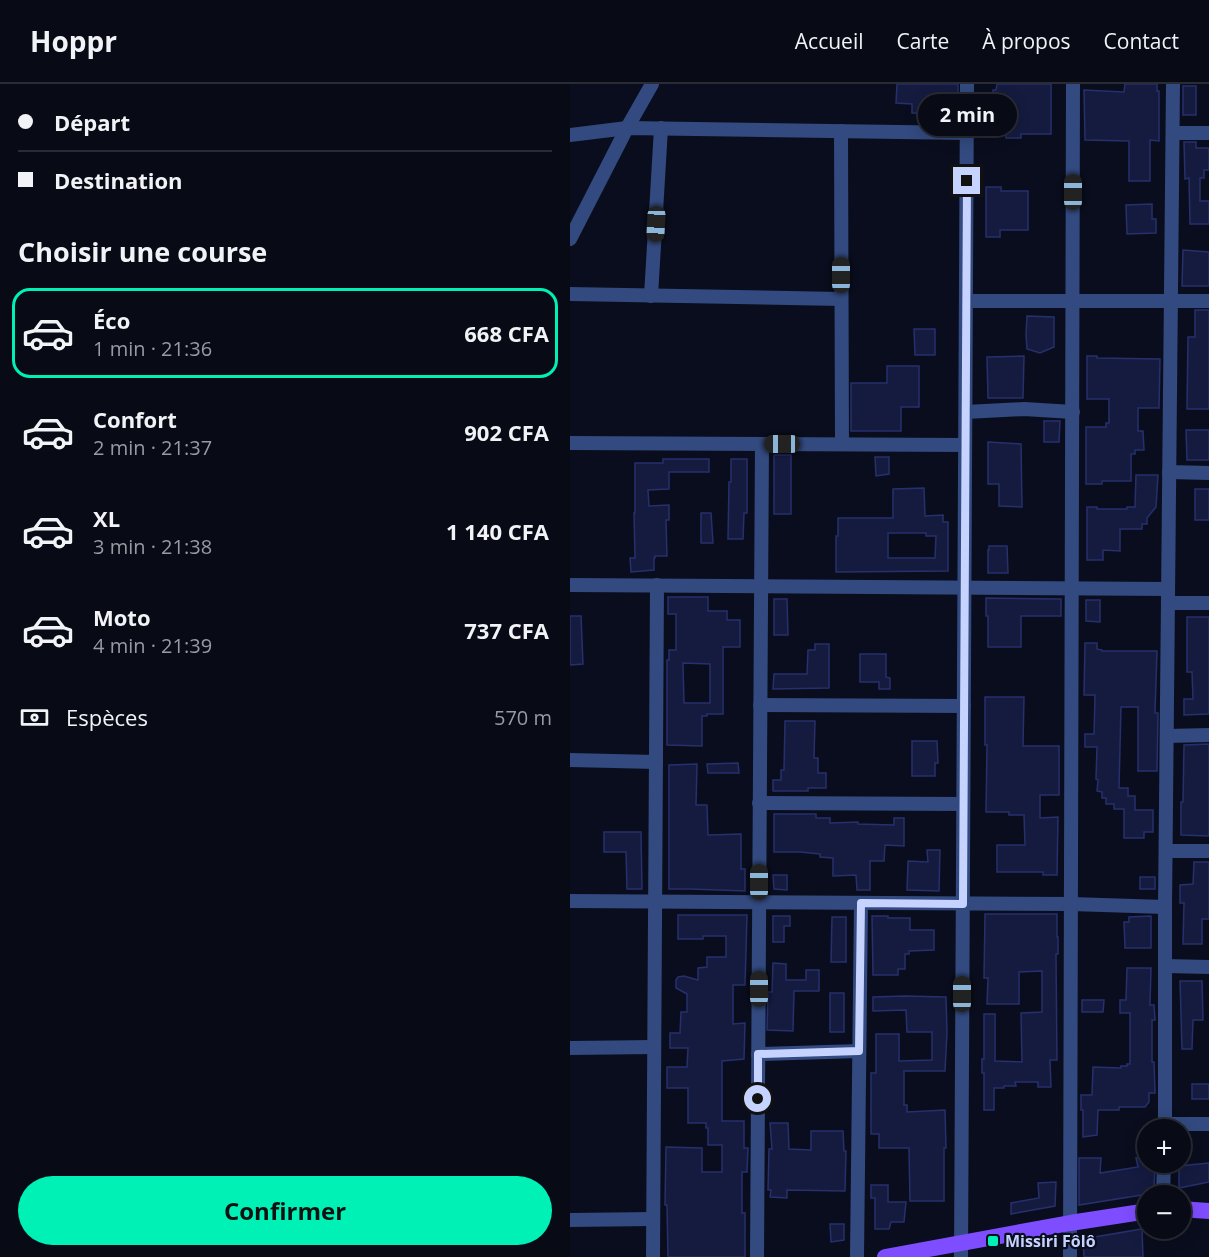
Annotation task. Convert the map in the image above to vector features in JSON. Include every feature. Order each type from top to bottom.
[{"type":"main road","points":[[1191,1210],[1209,1211]]},
{"type":"main road","points":[[885,1257],[961,1250],[1071,1223],[1137,1213]]},
{"type":"street","points":[[570,239],[652,84]]},
{"type":"street","points":[[961,1250],[967,84]]},
{"type":"street","points":[[1070,1257],[1073,84]]},
{"type":"street","points":[[1165,1119],[1173,84]]},
{"type":"street","points":[[570,135],[627,128],[967,134]]},
{"type":"street","points":[[651,296],[661,128]]},
{"type":"street","points":[[841,131],[842,444]]},
{"type":"street","points":[[1173,133],[1209,133]]},
{"type":"street","points":[[570,294],[841,299]]},
{"type":"street","points":[[966,301],[1209,302]]},
{"type":"street","points":[[966,411],[1024,409],[1072,412]]},
{"type":"street","points":[[570,443],[965,445]]},
{"type":"street","points":[[757,1257],[762,444]]},
{"type":"street","points":[[1169,472],[1209,473]]},
{"type":"street","points":[[570,585],[1072,588],[1168,596],[1209,603]]},
{"type":"street","points":[[653,1257],[657,585]]},
{"type":"street","points":[[760,705],[964,706]]},
{"type":"street","points":[[1167,736],[1209,735]]},
{"type":"street","points":[[570,760],[656,762]]},
{"type":"street","points":[[759,803],[963,804]]},
{"type":"street","points":[[1166,851],[1209,851]]},
{"type":"street","points":[[570,901],[1071,904],[1165,907]]},
{"type":"street","points":[[857,1257],[861,903]]},
{"type":"street","points":[[1165,966],[1209,967]]},
{"type":"street","points":[[570,1048],[654,1047]]},
{"type":"street","points":[[758,1054],[859,1051]]},
{"type":"street","points":[[1191,1125],[1209,1124]]},
{"type":"street","points":[[570,1220],[653,1219]]},
{"type":"building","points":[[897,84],[958,84],[958,117],[923,117],[923,113],[912,113],[912,104],[896,103]]},
{"type":"building","points":[[997,84],[1051,84],[1051,134],[1021,134],[1021,138],[1006,138],[1006,109],[993,109],[993,90],[996,90]]},
{"type":"building","points":[[1125,84],[1157,84],[1157,91],[1159,91],[1159,141],[1150,140],[1150,181],[1129,181],[1129,141],[1085,140],[1084,90],[1124,92]]},
{"type":"building","points":[[1183,86],[1196,86],[1196,115],[1183,115]]},
{"type":"building","points":[[1184,142],[1196,142],[1196,148],[1209,148],[1209,170],[1204,170],[1204,178],[1200,178],[1200,201],[1209,201],[1209,224],[1190,224],[1189,178],[1185,179]]},
{"type":"building","points":[[986,187],[1001,187],[1001,191],[1028,191],[1028,230],[1000,230],[1000,237],[986,237]]},
{"type":"building","points":[[1152,204],[1152,219],[1156,219],[1156,233],[1127,234],[1126,205]]},
{"type":"building","points":[[1183,250],[1209,252],[1209,286],[1182,286]]},
{"type":"building","points":[[1195,310],[1209,310],[1209,409],[1187,409],[1188,337],[1195,337]]},
{"type":"building","points":[[1027,316],[1054,317],[1054,347],[1040,353],[1027,349]]},
{"type":"building","points":[[914,329],[935,329],[935,355],[915,355]]},
{"type":"building","points":[[1024,356],[1023,398],[988,398],[987,357]]},
{"type":"building","points":[[1087,356],[1160,359],[1159,408],[1138,408],[1138,431],[1143,431],[1144,450],[1135,450],[1135,454],[1131,454],[1131,481],[1102,481],[1102,484],[1086,484],[1086,427],[1106,427],[1106,423],[1109,423],[1109,399],[1087,399]]},
{"type":"building","points":[[887,366],[919,366],[919,407],[901,407],[901,431],[851,431],[851,383],[887,383]]},
{"type":"building","points":[[1044,421],[1060,421],[1059,442],[1044,442]]},
{"type":"building","points":[[1186,430],[1209,430],[1209,460],[1187,460]]},
{"type":"building","points":[[988,442],[1021,444],[1022,507],[999,506],[999,484],[988,484]]},
{"type":"building","points":[[774,455],[791,455],[791,514],[774,514]]},
{"type":"building","points":[[875,457],[889,457],[889,474],[876,476]]},
{"type":"building","points":[[663,459],[709,459],[709,472],[669,472],[669,489],[648,490],[649,506],[669,505],[669,520],[666,520],[667,556],[655,556],[654,570],[631,572],[630,558],[635,558],[635,463],[663,463]]},
{"type":"building","points":[[731,459],[747,459],[747,513],[744,513],[743,539],[728,539]]},
{"type":"building","points":[[1136,475],[1158,475],[1156,507],[1147,518],[1147,524],[1142,524],[1142,529],[1120,529],[1120,551],[1103,550],[1103,560],[1087,560],[1087,507],[1127,509],[1127,507],[1135,507]]},
{"type":"building","points":[[924,488],[925,516],[943,515],[943,522],[948,522],[948,571],[836,572],[838,518],[893,518],[893,489]],"holes":[[[888,533],[926,533],[926,536],[936,536],[935,558],[888,558]]]},
{"type":"building","points":[[1195,489],[1209,489],[1209,520],[1195,520]]},
{"type":"building","points":[[701,513],[711,513],[713,543],[701,543]]},
{"type":"building","points":[[989,546],[1007,546],[1008,573],[988,573]]},
{"type":"building","points":[[668,597],[708,597],[708,611],[727,611],[727,620],[740,620],[740,647],[723,647],[723,714],[702,716],[702,746],[667,745],[667,660],[669,660],[669,650],[676,650],[676,614],[668,614]],"holes":[[[683,663],[710,664],[710,703],[684,703]]]},
{"type":"building","points":[[986,598],[1061,599],[1061,616],[1021,616],[1021,647],[988,647]]},
{"type":"building","points":[[774,599],[787,599],[788,635],[774,635]]},
{"type":"building","points":[[1086,600],[1100,600],[1100,622],[1086,621]]},
{"type":"building","points":[[570,616],[581,616],[583,664],[570,665]]},
{"type":"building","points":[[1187,617],[1209,617],[1209,714],[1184,715],[1184,699],[1193,699],[1192,672],[1187,672]]},
{"type":"building","points":[[1085,643],[1097,643],[1097,649],[1102,651],[1157,651],[1155,713],[1158,713],[1157,771],[1138,771],[1138,707],[1121,707],[1119,788],[1128,788],[1128,796],[1135,796],[1135,810],[1153,810],[1153,832],[1144,832],[1144,838],[1124,838],[1124,809],[1114,809],[1114,804],[1106,804],[1106,798],[1102,798],[1102,792],[1097,791],[1097,747],[1085,747],[1085,734],[1094,734],[1095,695],[1084,695]]},
{"type":"building","points":[[815,644],[829,644],[829,688],[773,689],[774,674],[807,674],[808,650],[815,650]]},
{"type":"building","points":[[860,654],[886,654],[886,677],[890,678],[890,689],[879,689],[879,682],[860,682]]},
{"type":"building","points":[[985,697],[1024,697],[1023,746],[1059,746],[1059,795],[1040,795],[1040,818],[1058,817],[1057,875],[1043,875],[1043,872],[997,872],[997,845],[1025,845],[1024,815],[1009,815],[1009,812],[986,812]]},
{"type":"building","points":[[785,721],[815,721],[814,758],[818,758],[818,773],[826,773],[826,788],[808,788],[808,791],[773,791],[773,780],[781,780],[781,770],[784,770]]},
{"type":"building","points":[[912,741],[937,741],[938,763],[935,763],[935,776],[912,776]]},
{"type":"building","points":[[1209,744],[1209,836],[1181,835],[1184,745]]},
{"type":"building","points":[[738,763],[739,773],[708,773],[707,764]]},
{"type":"building","points":[[697,764],[696,805],[707,805],[708,835],[741,834],[741,869],[745,869],[745,891],[669,889],[669,765]]},
{"type":"building","points":[[774,814],[816,814],[816,818],[830,818],[830,823],[858,822],[858,824],[894,825],[894,818],[904,818],[904,846],[885,845],[884,861],[870,861],[870,890],[857,890],[856,875],[833,876],[833,858],[820,857],[820,854],[774,852]]},
{"type":"building","points":[[604,832],[641,832],[642,889],[627,889],[626,852],[604,852]]},
{"type":"building","points":[[927,850],[940,850],[939,891],[907,890],[908,861],[928,862]]},
{"type":"building","points":[[1194,862],[1209,862],[1209,919],[1202,919],[1202,944],[1183,944],[1184,903],[1180,903],[1180,885],[1193,884]]},
{"type":"building","points":[[773,875],[787,875],[787,890],[774,889]]},
{"type":"building","points":[[1140,877],[1155,877],[1155,889],[1140,889]]},
{"type":"building","points":[[985,914],[1057,914],[1057,1060],[1050,1060],[1051,1087],[1038,1087],[1038,1082],[1015,1082],[1016,1086],[994,1088],[994,1110],[984,1110],[982,1059],[984,1059],[984,1014],[995,1014],[995,1061],[1022,1062],[1021,1013],[1042,1012],[1042,971],[1019,972],[1019,1004],[987,1004],[988,978],[984,978]]},
{"type":"building","points":[[678,915],[747,915],[745,985],[733,985],[733,1024],[745,1023],[744,1059],[722,1061],[722,1121],[744,1121],[744,1148],[748,1148],[747,1172],[742,1172],[745,1257],[668,1257],[667,1205],[665,1205],[666,1147],[702,1148],[702,1172],[722,1172],[722,1145],[708,1145],[706,1123],[688,1123],[688,1088],[667,1088],[667,1067],[687,1067],[688,1048],[670,1048],[670,1033],[680,1033],[681,1012],[687,1012],[687,994],[676,988],[676,980],[684,976],[698,980],[698,968],[707,967],[707,957],[726,957],[726,936],[678,939]]},
{"type":"building","points":[[773,916],[790,916],[790,926],[784,926],[784,942],[773,942]]},
{"type":"building","points":[[872,916],[910,918],[910,930],[934,930],[934,950],[909,951],[909,954],[905,954],[905,969],[898,969],[898,975],[873,975]]},
{"type":"building","points":[[1151,916],[1151,948],[1125,948],[1124,922],[1129,922],[1129,917]]},
{"type":"building","points":[[832,917],[846,917],[846,962],[831,962]]},
{"type":"building","points":[[773,963],[786,964],[786,980],[806,980],[806,970],[819,970],[819,991],[794,991],[793,1031],[767,1030],[768,992],[772,992]]},
{"type":"building","points":[[1127,968],[1151,968],[1150,1005],[1154,1005],[1155,1020],[1152,1020],[1152,1062],[1154,1062],[1155,1093],[1149,1093],[1149,1102],[1145,1107],[1098,1110],[1097,1135],[1083,1137],[1081,1095],[1092,1095],[1093,1067],[1121,1068],[1121,1066],[1130,1064],[1130,1013],[1120,1013],[1120,1000],[1126,1000]]},
{"type":"building","points":[[1180,981],[1202,981],[1203,1020],[1193,1020],[1192,1049],[1182,1049]]},
{"type":"building","points":[[830,993],[844,993],[844,1032],[830,1032]]},
{"type":"building","points":[[873,997],[946,997],[945,1071],[904,1071],[904,1105],[907,1105],[907,1112],[945,1110],[944,1201],[910,1201],[909,1148],[879,1148],[879,1134],[871,1134],[871,1073],[876,1073],[876,1034],[899,1034],[899,1061],[932,1060],[932,1032],[907,1032],[906,1010],[873,1011]]},
{"type":"building","points":[[1082,1000],[1104,1000],[1103,1012],[1082,1012]]},
{"type":"building","points":[[1192,1084],[1209,1084],[1209,1099],[1192,1099]]},
{"type":"building","points":[[770,1123],[788,1123],[789,1149],[811,1150],[811,1131],[843,1131],[844,1151],[846,1151],[845,1191],[787,1190],[787,1198],[770,1197],[771,1190],[768,1190],[769,1149],[772,1149]]},
{"type":"building","points":[[1079,1158],[1101,1158],[1100,1173],[1137,1167],[1137,1173],[1155,1173],[1154,1185],[1137,1185],[1137,1196],[1079,1205]]},
{"type":"building","points":[[1209,1163],[1209,1182],[1179,1185],[1179,1173],[1191,1173],[1191,1165]]},
{"type":"building","points":[[1056,1182],[1055,1206],[1011,1214],[1011,1203],[1039,1198],[1038,1183]]},
{"type":"building","points":[[871,1185],[888,1185],[888,1202],[906,1202],[904,1222],[891,1222],[889,1229],[875,1229],[875,1198],[871,1198]]},
{"type":"building","points":[[830,1224],[844,1224],[844,1240],[831,1242]]},
{"type":"building","points":[[1137,1230],[1137,1239],[1142,1239],[1143,1257],[1084,1257],[1083,1239]]},
{"type":"place","name":"Missiri Fôlô","points":[[993,1241]]},
{"type":"route","points":[[758,1099],[758,1054],[859,1051],[861,903],[963,904],[967,181]]}]
